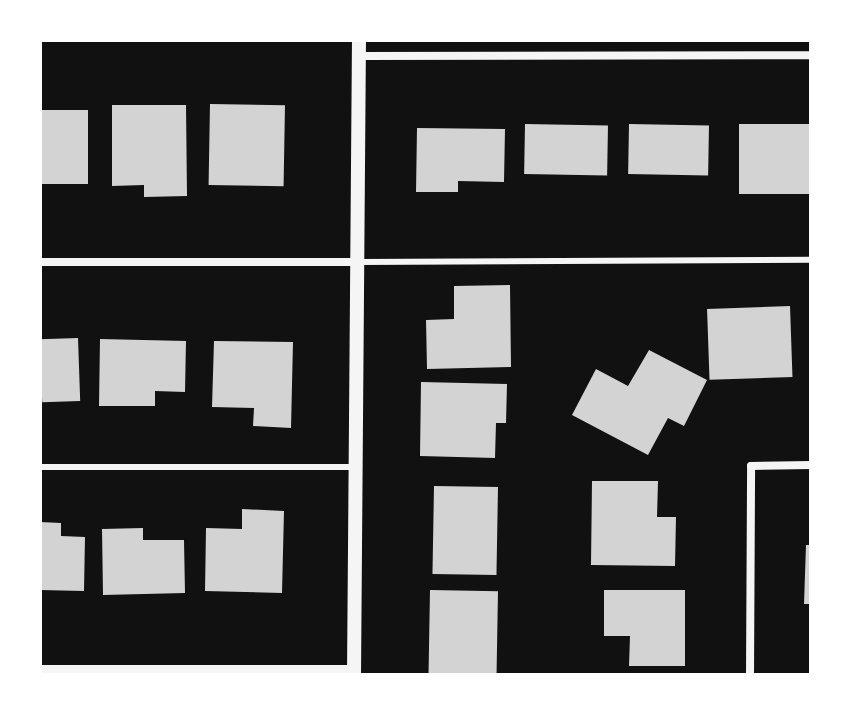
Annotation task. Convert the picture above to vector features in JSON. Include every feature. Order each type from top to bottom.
[{"type":"street","points":[[40,669],[354,672],[359,40]]},
{"type":"street","points":[[359,56],[811,55]]},
{"type":"street","points":[[40,262],[356,262]]},
{"type":"street","points":[[750,675],[751,466],[811,465]]},
{"type":"lane","points":[[356,262],[811,260]]},
{"type":"lane","points":[[40,467],[355,467]]},
{"type":"building","points":[[210,104],[285,105],[284,186],[209,185]]},
{"type":"building","points":[[112,105],[186,105],[187,196],[144,197],[144,185],[112,186]]},
{"type":"building","points":[[40,110],[88,110],[88,184],[40,184]]},
{"type":"building","points":[[525,124],[608,125],[607,175],[524,174]]},
{"type":"building","points":[[629,124],[709,125],[708,175],[628,174]]},
{"type":"building","points":[[739,124],[811,124],[811,194],[739,194]]},
{"type":"building","points":[[417,128],[505,129],[504,182],[458,181],[458,192],[416,192]]},
{"type":"building","points":[[510,285],[511,367],[427,369],[426,320],[454,319],[454,286]]},
{"type":"building","points":[[790,306],[792,377],[710,380],[707,309]]},
{"type":"building","points":[[78,338],[80,401],[42,402],[40,339]]},
{"type":"building","points":[[100,339],[186,341],[185,392],[155,391],[155,406],[99,406]]},
{"type":"building","points":[[214,341],[293,342],[291,428],[253,426],[254,408],[212,407]]},
{"type":"building","points":[[649,350],[707,380],[684,426],[668,418],[648,455],[572,415],[596,369],[628,386]]},
{"type":"building","points":[[421,382],[507,384],[506,423],[496,423],[495,458],[420,456]]},
{"type":"building","points":[[592,481],[658,481],[657,517],[676,517],[675,566],[591,565]]},
{"type":"building","points":[[434,486],[498,487],[496,575],[432,574]]},
{"type":"building","points":[[242,509],[284,511],[282,593],[205,591],[206,528],[242,529]]},
{"type":"building","points":[[40,522],[61,523],[61,536],[85,537],[84,591],[40,590]]},
{"type":"building","points":[[143,528],[143,540],[184,540],[185,593],[103,595],[102,529]]},
{"type":"building","points":[[806,545],[811,545],[811,604],[804,604]]},
{"type":"building","points":[[430,590],[498,591],[497,675],[429,675]]},
{"type":"building","points":[[604,590],[685,590],[685,666],[629,666],[630,636],[604,636]]}]
